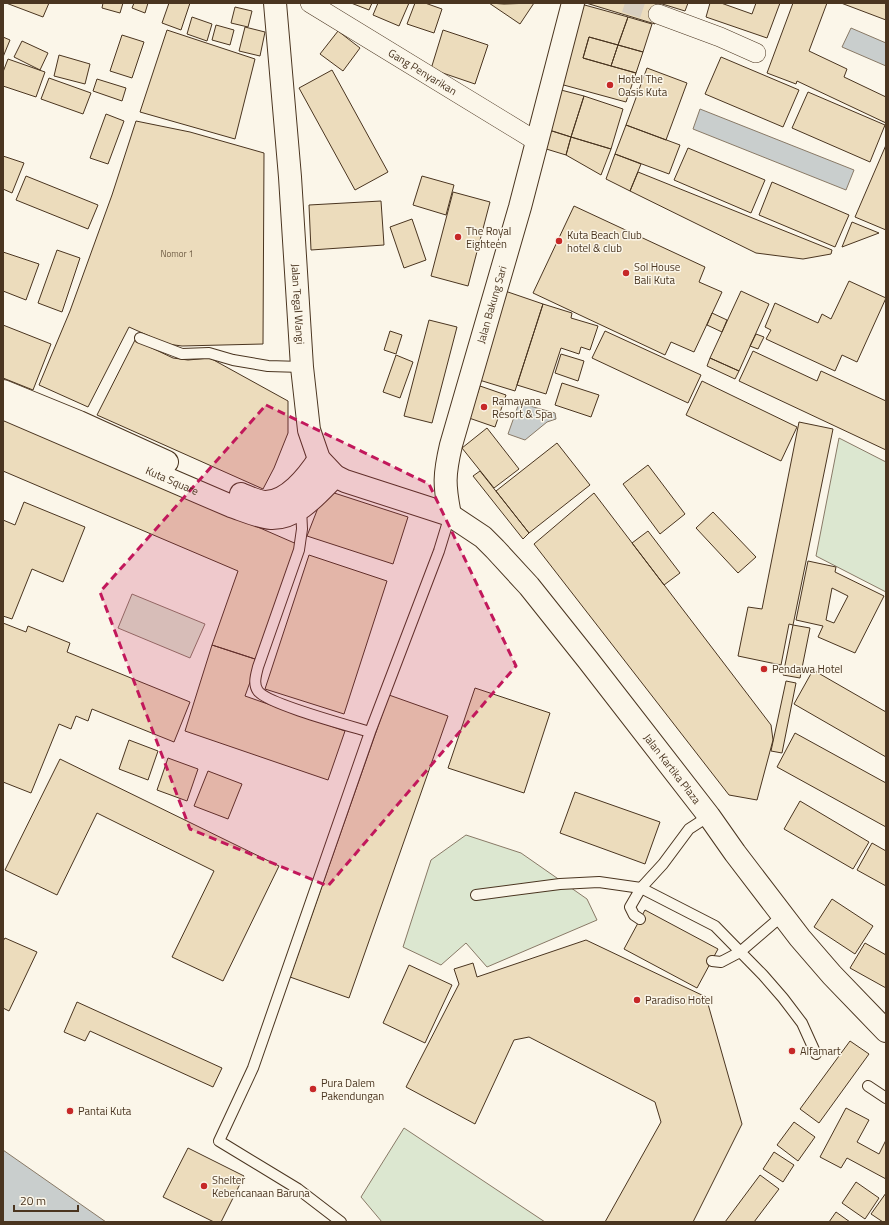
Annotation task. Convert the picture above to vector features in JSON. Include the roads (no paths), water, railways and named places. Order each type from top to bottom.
[{"type":"main road","name":"Jalan Tegal Wangi","points":[[275,3],[290,177],[302,368],[309,430],[319,459],[335,476],[372,491],[450,515]]},
{"type":"main road","name":"Jalan Bakung Sari","points":[[450,515],[445,489],[446,470],[467,388],[479,353],[516,223],[572,3]]},
{"type":"main road","name":"Kuta Square","points":[[3,391],[71,427],[251,513],[270,518],[292,513],[335,476]]},
{"type":"main road","name":"Kuta Square","points":[[3,408],[71,427],[218,484],[253,500],[264,502],[276,500],[293,489],[312,471],[319,459]]},
{"type":"main road","name":"Jalan Kartika Plaza","points":[[450,515],[483,537],[529,586],[709,816],[783,916],[832,975],[886,1031]]},
{"type":"street","name":"Gang Penyarikan","points":[[310,3],[536,141]]},
{"type":"street","points":[[658,14],[720,37],[756,53]]},
{"type":"lane","points":[[140,338],[182,354],[209,354],[268,366],[302,368]]},
{"type":"lane","points":[[300,507],[302,529],[299,550],[258,667],[255,682],[256,689],[260,695],[283,705],[370,732]]},
{"type":"lane","points":[[341,1222],[298,1189],[219,1141],[253,1068],[370,732],[439,551],[450,515]]},
{"type":"lane","points":[[640,919],[634,915],[630,907],[640,888],[663,864],[689,829],[709,816]]},
{"type":"lane","points":[[476,895],[560,884],[599,882],[640,888],[715,926],[763,975],[802,1024],[816,1054]]},
{"type":"lane","points":[[712,961],[721,962],[740,952],[783,916]]},
{"type":"lane","points":[[868,1086],[886,1098]]},
{"type":"tunnel","points":[[625,3],[658,14]]},
{"type":"place","name":"Hotel The Oasis Kuta","points":[[610,85]]},
{"type":"place","name":"The Royal Eighteen","points":[[458,237]]},
{"type":"place","name":"Kuta Beach Club hotel & club","points":[[559,241]]},
{"type":"place","name":"Sol House Bali Kuta","points":[[626,273]]},
{"type":"place","name":"Ramayana Resort & Spa","points":[[484,407]]},
{"type":"place","name":"Pendawa Hotel","points":[[764,669]]},
{"type":"place","name":"Paradiso Hotel","points":[[637,1000]]},
{"type":"place","name":"Alfamart","points":[[792,1051]]},
{"type":"place","name":"Pura Dalem Pakendungan","points":[[313,1089]]},
{"type":"place","name":"Pantai Kuta","points":[[70,1111]]},
{"type":"place","name":"Shelter Kebencanaan Baruna","points":[[204,1186]]}]
